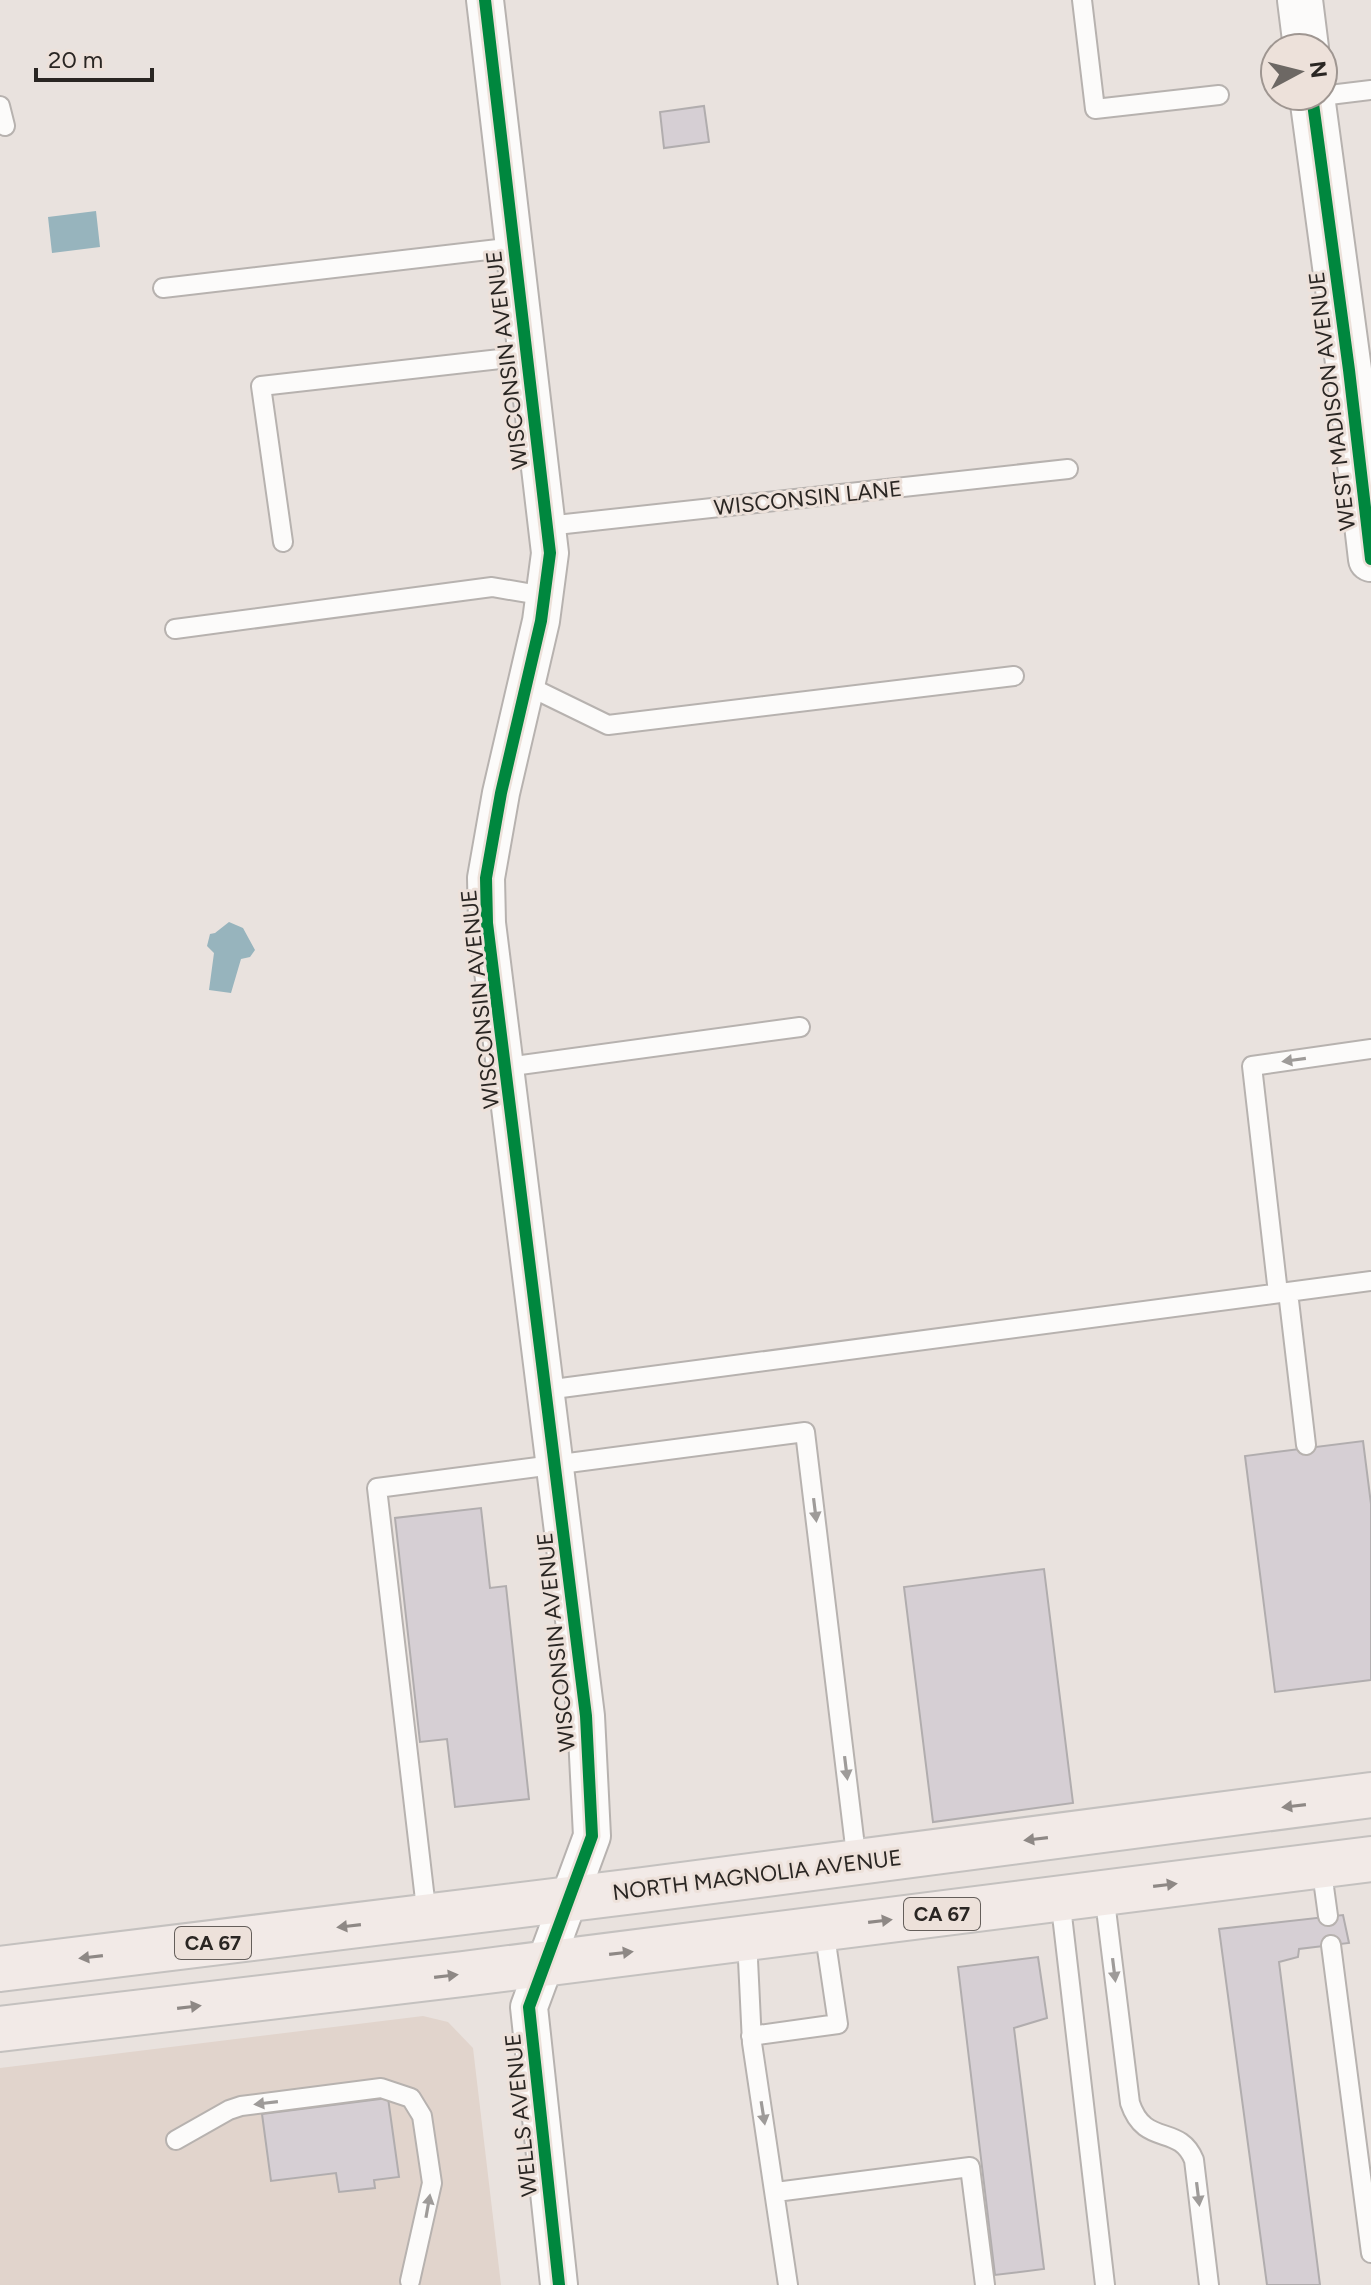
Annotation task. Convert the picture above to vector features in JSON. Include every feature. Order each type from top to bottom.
[{"type":"main road","name":"NORTH MAGNOLIA AVENUE","points":[[0,1969],[857,1863],[1371,1795]]},
{"type":"main road","name":"CA 67","points":[[0,2029],[747,1939],[1371,1859]]},
{"type":"street","name":"WISCONSIN AVENUE","points":[[485,0],[550,553],[545,596],[501,793],[486,878],[487,923],[586,1716],[592,1836],[568,1899]]},
{"type":"street","points":[[1300,0],[1304,32]]},
{"type":"street","name":"WEST MADISON AVENUE","points":[[1315,112],[1360,368],[1371,559]]},
{"type":"street","name":"WELLS AVENUE","points":[[559,2285],[529,2007],[568,1899]]},
{"type":"lane","points":[[1082,0],[1095,109],[1219,95]]},
{"type":"lane","points":[[1339,94],[1371,90]]},
{"type":"lane","points":[[0,106],[5,126]]},
{"type":"lane","points":[[163,288],[514,247]]},
{"type":"lane","points":[[283,542],[261,386],[527,356]]},
{"type":"lane","name":"WISCONSIN LANE","points":[[547,526],[1068,469]]},
{"type":"lane","points":[[175,629],[492,587],[545,596]]},
{"type":"lane","points":[[526,685],[608,725],[1014,676]]},
{"type":"lane","points":[[506,1067],[800,1027]]},
{"type":"lane","points":[[1306,1445],[1252,1066],[1371,1049]]},
{"type":"lane","points":[[546,1390],[1371,1281]]},
{"type":"lane","points":[[427,1917],[377,1488],[805,1432],[857,1863]]},
{"type":"lane","points":[[1321,1865],[1328,1916]]},
{"type":"lane","points":[[1104,1893],[1130,2103],[1135,2118],[1144,2128],[1182,2141],[1189,2148],[1194,2160],[1209,2285]]},
{"type":"lane","points":[[1060,1898],[1105,2285]]},
{"type":"lane","points":[[751,2036],[838,2024],[824,1929]]},
{"type":"lane","points":[[747,1939],[751,2036],[788,2285]]},
{"type":"lane","points":[[1331,1945],[1371,2253]]},
{"type":"lane","points":[[176,2140],[241,2106],[381,2088],[411,2098],[422,2116],[432,2183],[410,2281]]},
{"type":"lane","points":[[776,2192],[970,2167],[985,2285]]},
{"type":"shaded area","points":[[423,2016],[448,2022],[473,2048],[501,2285],[0,2285],[0,2068]]},
{"type":"water","points":[[96,211],[100,247],[52,253],[48,217]]},
{"type":"water","points":[[229,922],[243,928],[255,950],[250,957],[241,959],[231,993],[209,990],[214,953],[207,946],[210,934]]},
{"type":"building","points":[[704,106],[709,142],[664,148],[660,112]]},
{"type":"building","points":[[1363,1441],[1371,1504],[1371,1680],[1275,1692],[1245,1456]]},
{"type":"building","points":[[481,1508],[490,1588],[506,1586],[529,1799],[455,1807],[447,1739],[420,1742],[395,1518]]},
{"type":"building","points":[[1044,1569],[1073,1803],[933,1822],[904,1587]]},
{"type":"building","points":[[1343,1915],[1349,1943],[1299,1949],[1298,1957],[1279,1962],[1320,2285],[1267,2285],[1219,1929]]},
{"type":"building","points":[[1038,1957],[1047,2018],[1014,2028],[1044,2269],[995,2275],[958,1967]]},
{"type":"building","points":[[388,2098],[399,2177],[374,2180],[375,2188],[339,2192],[336,2173],[271,2181],[262,2114]]},
{"type":"cycle path","points":[[485,0],[550,553],[541,621],[501,793],[486,878],[487,923],[586,1716],[592,1836],[529,2007],[559,2285]]},
{"type":"cycle path","points":[[1314,112],[1371,559]]}]
